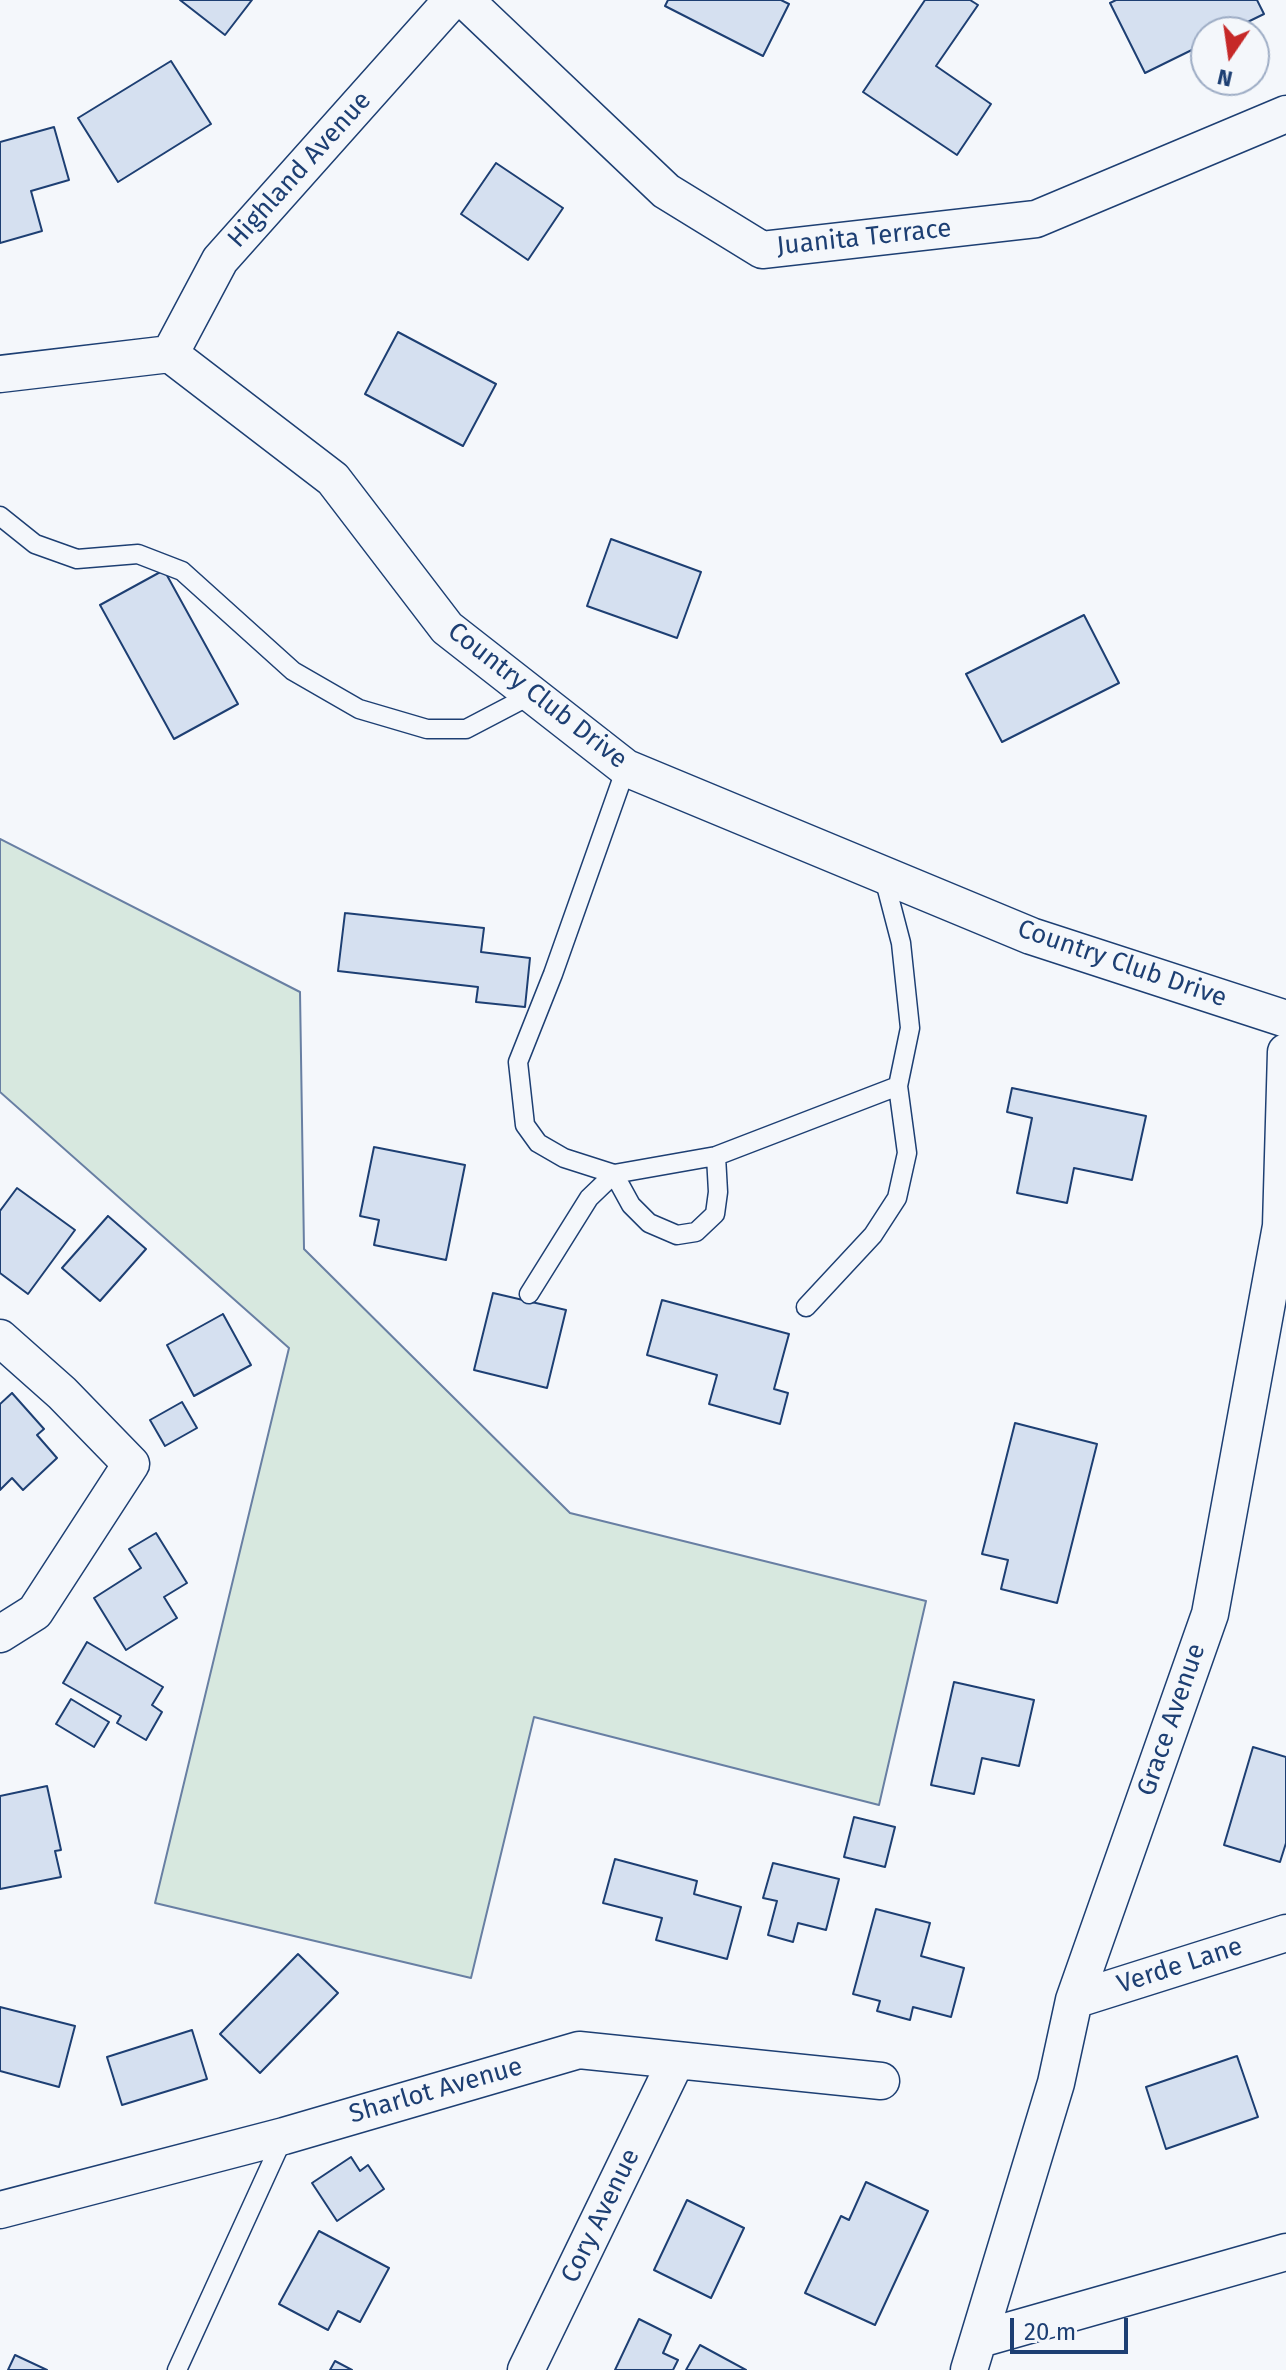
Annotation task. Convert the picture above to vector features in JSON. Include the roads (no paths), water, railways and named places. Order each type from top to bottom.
[{"type":"street","name":"Highland Avenue","points":[[170,354],[220,260],[452,0]]},
{"type":"street","name":"Juanita Terrace","points":[[465,0],[666,191],[762,250],[1036,219],[1286,114]]},
{"type":"street","points":[[0,374],[170,354]]},
{"type":"street","name":"Country Club Drive","points":[[170,354],[333,479],[447,628],[626,768],[1031,936],[1286,1019]]},
{"type":"street","name":"Grace Avenue","points":[[974,2355],[1056,2083],[1074,2000],[1210,1614],[1281,1226],[1286,1052]]},
{"type":"street","points":[[0,1338],[62,1393],[131,1464],[35,1612],[0,1634]]},
{"type":"street","name":"Verde Lane","points":[[1074,2000],[1286,1933]]},
{"type":"street","name":"Sharlot Avenue","points":[[0,2210],[284,2136],[579,2050],[881,2081]]},
{"type":"street","name":"Cory Avenue","points":[[526,2370],[676,2061]]},
{"type":"street","points":[[974,2355],[1286,2252]]},
{"type":"lane","points":[[0,516],[35,544],[77,559],[138,554],[182,571],[293,671],[359,709],[427,729],[466,729],[531,695]]},
{"type":"lane","points":[[626,768],[553,974],[518,1062],[525,1125],[538,1143],[564,1158],[614,1174],[716,1156],[898,1086]]},
{"type":"lane","points":[[806,1307],[873,1235],[897,1198],[907,1153],[898,1086],[910,1028],[901,943],[883,874]]},
{"type":"lane","points":[[614,1174],[631,1205],[649,1223],[677,1235],[696,1232],[715,1214],[718,1192],[716,1156]]},
{"type":"lane","points":[[529,1294],[589,1198],[614,1174]]},
{"type":"lane","points":[[177,2370],[284,2136]]}]
